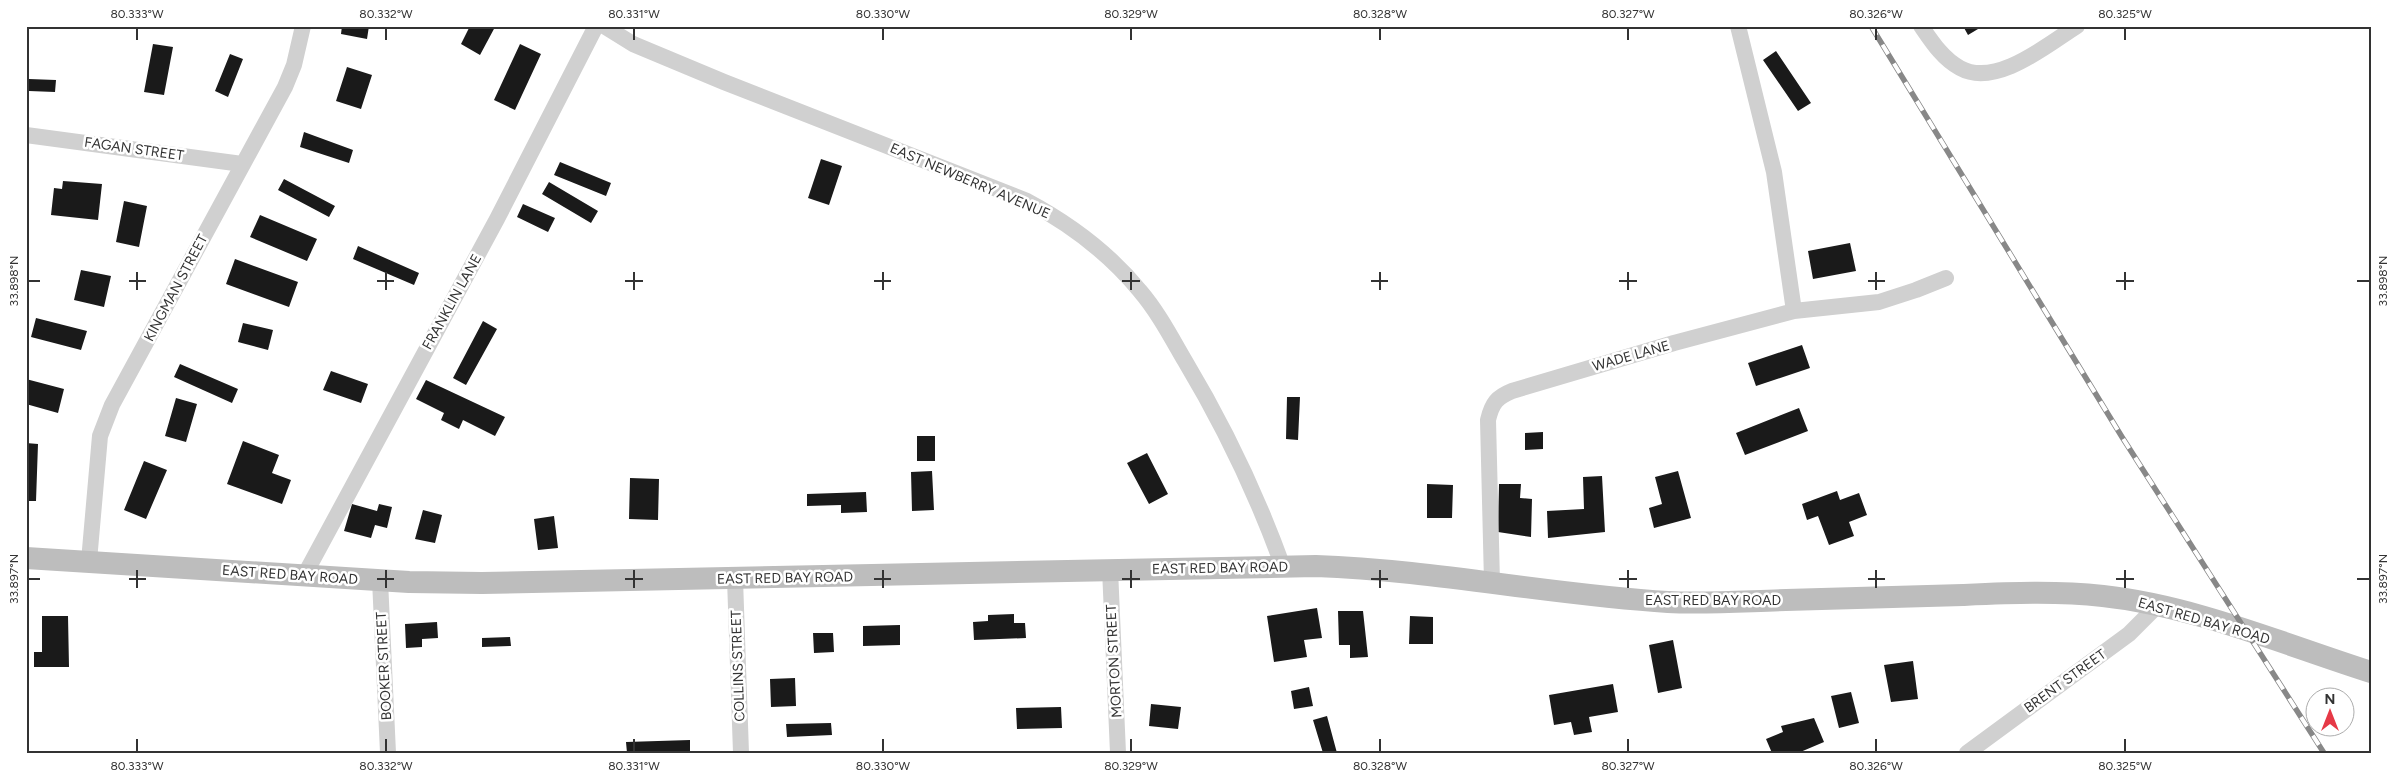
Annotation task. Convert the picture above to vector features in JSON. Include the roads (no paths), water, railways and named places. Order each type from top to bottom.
[{"type":"street","name":"KINGMAN STREET","points":[[89,561],[100,436],[112,406],[285,87],[294,65],[302,26]]},
{"type":"street","name":"FRANKLIN LANE","points":[[304,576],[497,219],[596,26]]},
{"type":"street","name":"EAST NEWBERRY AVENUE","points":[[604,26],[634,44],[724,82],[1027,201],[1056,217],[1096,246],[1139,289],[1156,312],[1200,386],[1268,525],[1283,567]]},
{"type":"street","points":[[1738,26],[1774,172],[1794,311]]},
{"type":"street","points":[[1921,26],[1948,60],[1961,69],[1980,74],[1992,74],[2006,70],[2077,26]]},
{"type":"street","name":"FAGAN STREET","points":[[26,134],[242,164]]},
{"type":"street","name":"WADE LANE","points":[[1492,582],[1488,420],[1490,410],[1498,396],[1674,343],[1794,311],[1879,302],[1946,278]]},
{"type":"street","name":"EAST RED BAY ROAD","points":[[26,558],[304,576],[482,583],[1283,567],[1360,568],[1492,582],[1545,590],[1669,602],[1734,602],[2039,592],[2101,596],[2158,605],[2371,672]]},
{"type":"street","name":"MORTON STREET","points":[[1110,569],[1118,753]]},
{"type":"street","name":"COLLINS STREET","points":[[735,579],[741,753]]},
{"type":"street","name":"BOOKER STREET","points":[[380,580],[388,753]]},
{"type":"street","name":"BRENT STREET","points":[[1968,753],[2129,634],[2158,605]]},
{"type":"railway","points":[[1871,26],[2122,437],[2324,753]]}]
